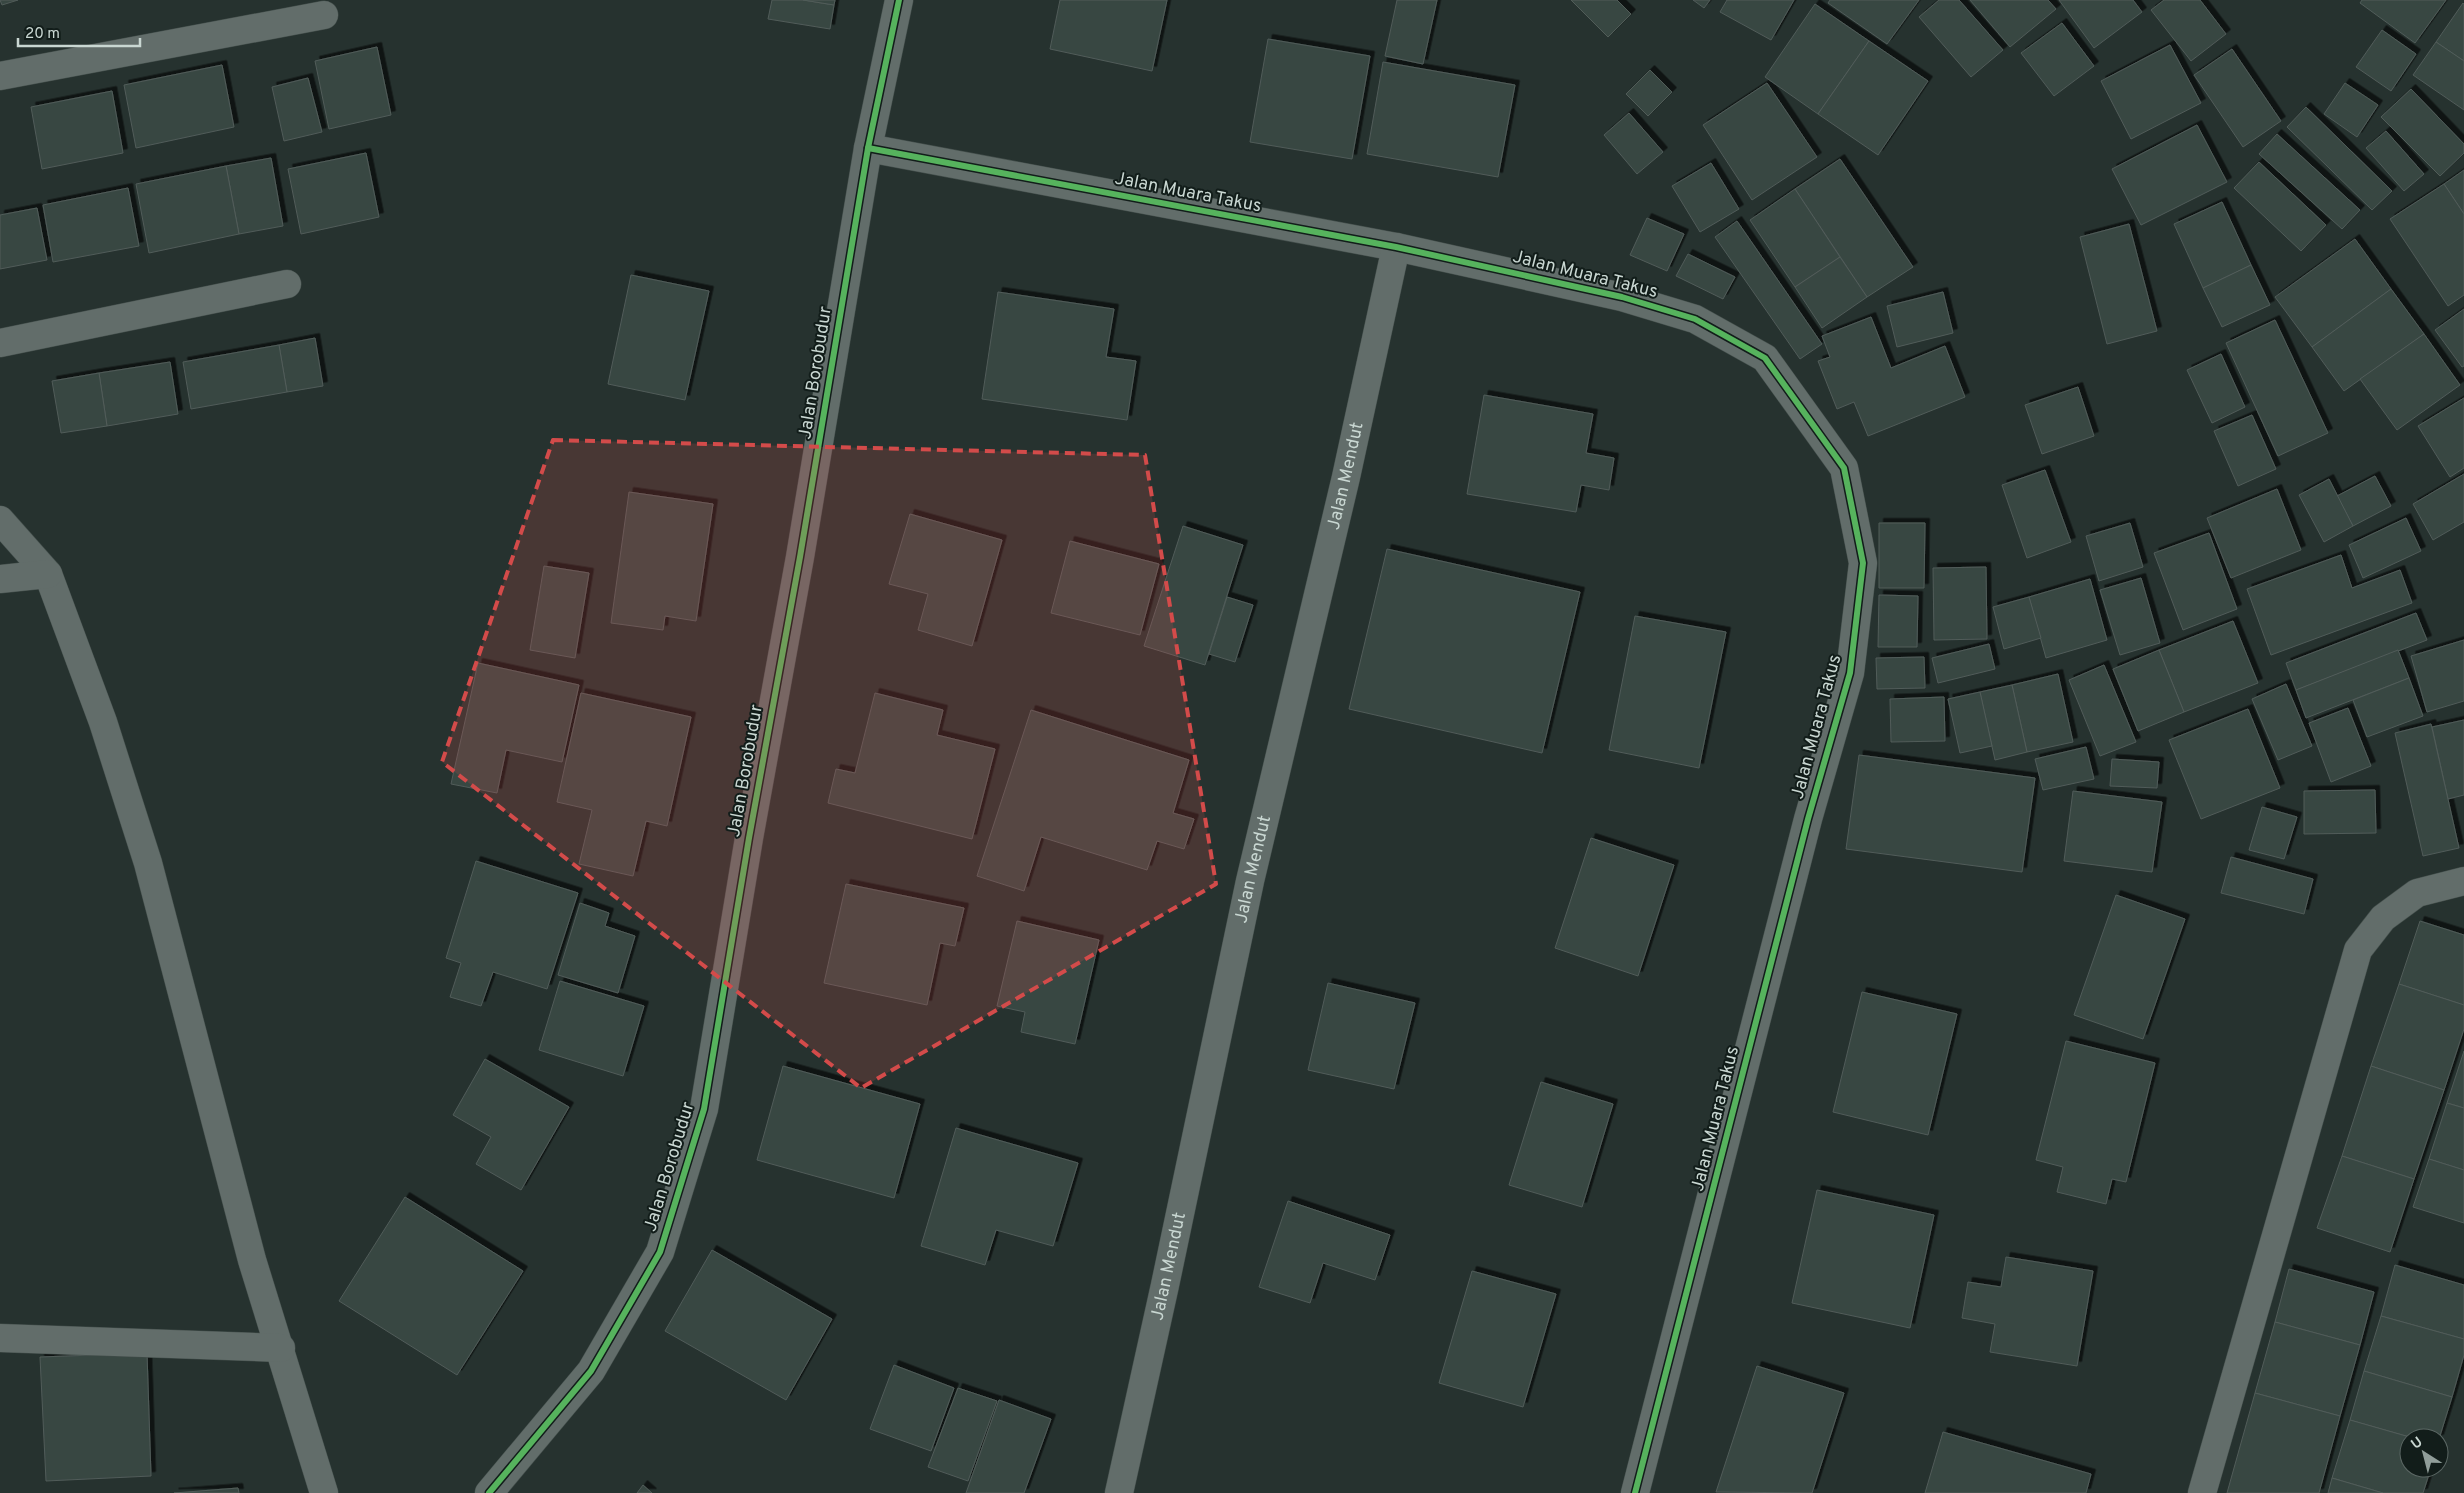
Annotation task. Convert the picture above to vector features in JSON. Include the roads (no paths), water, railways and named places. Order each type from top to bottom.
[{"type":"street","name":"Jalan Borobudur","points":[[489,1493],[591,1371],[660,1252],[704,1110],[749,838],[800,557],[868,148],[899,0]]},
{"type":"street","points":[[0,76],[324,15]]},
{"type":"street","name":"Jalan Muara Takus","points":[[868,148],[1396,247],[1631,300],[1695,319],[1765,358],[1844,468],[1863,563],[1850,672],[1808,819],[1635,1493]]},
{"type":"street","name":"Jalan Mendut","points":[[1119,1493],[1250,881],[1346,477],[1396,247]]},
{"type":"street","points":[[0,343],[287,284]]},
{"type":"street","points":[[0,520],[48,574],[103,722],[148,862],[252,1260],[281,1348],[324,1493]]},
{"type":"street","points":[[0,579],[48,574]]},
{"type":"street","points":[[2202,1493],[2358,950],[2383,918],[2417,893],[2464,881]]},
{"type":"street","points":[[0,1338],[281,1348]]}]
